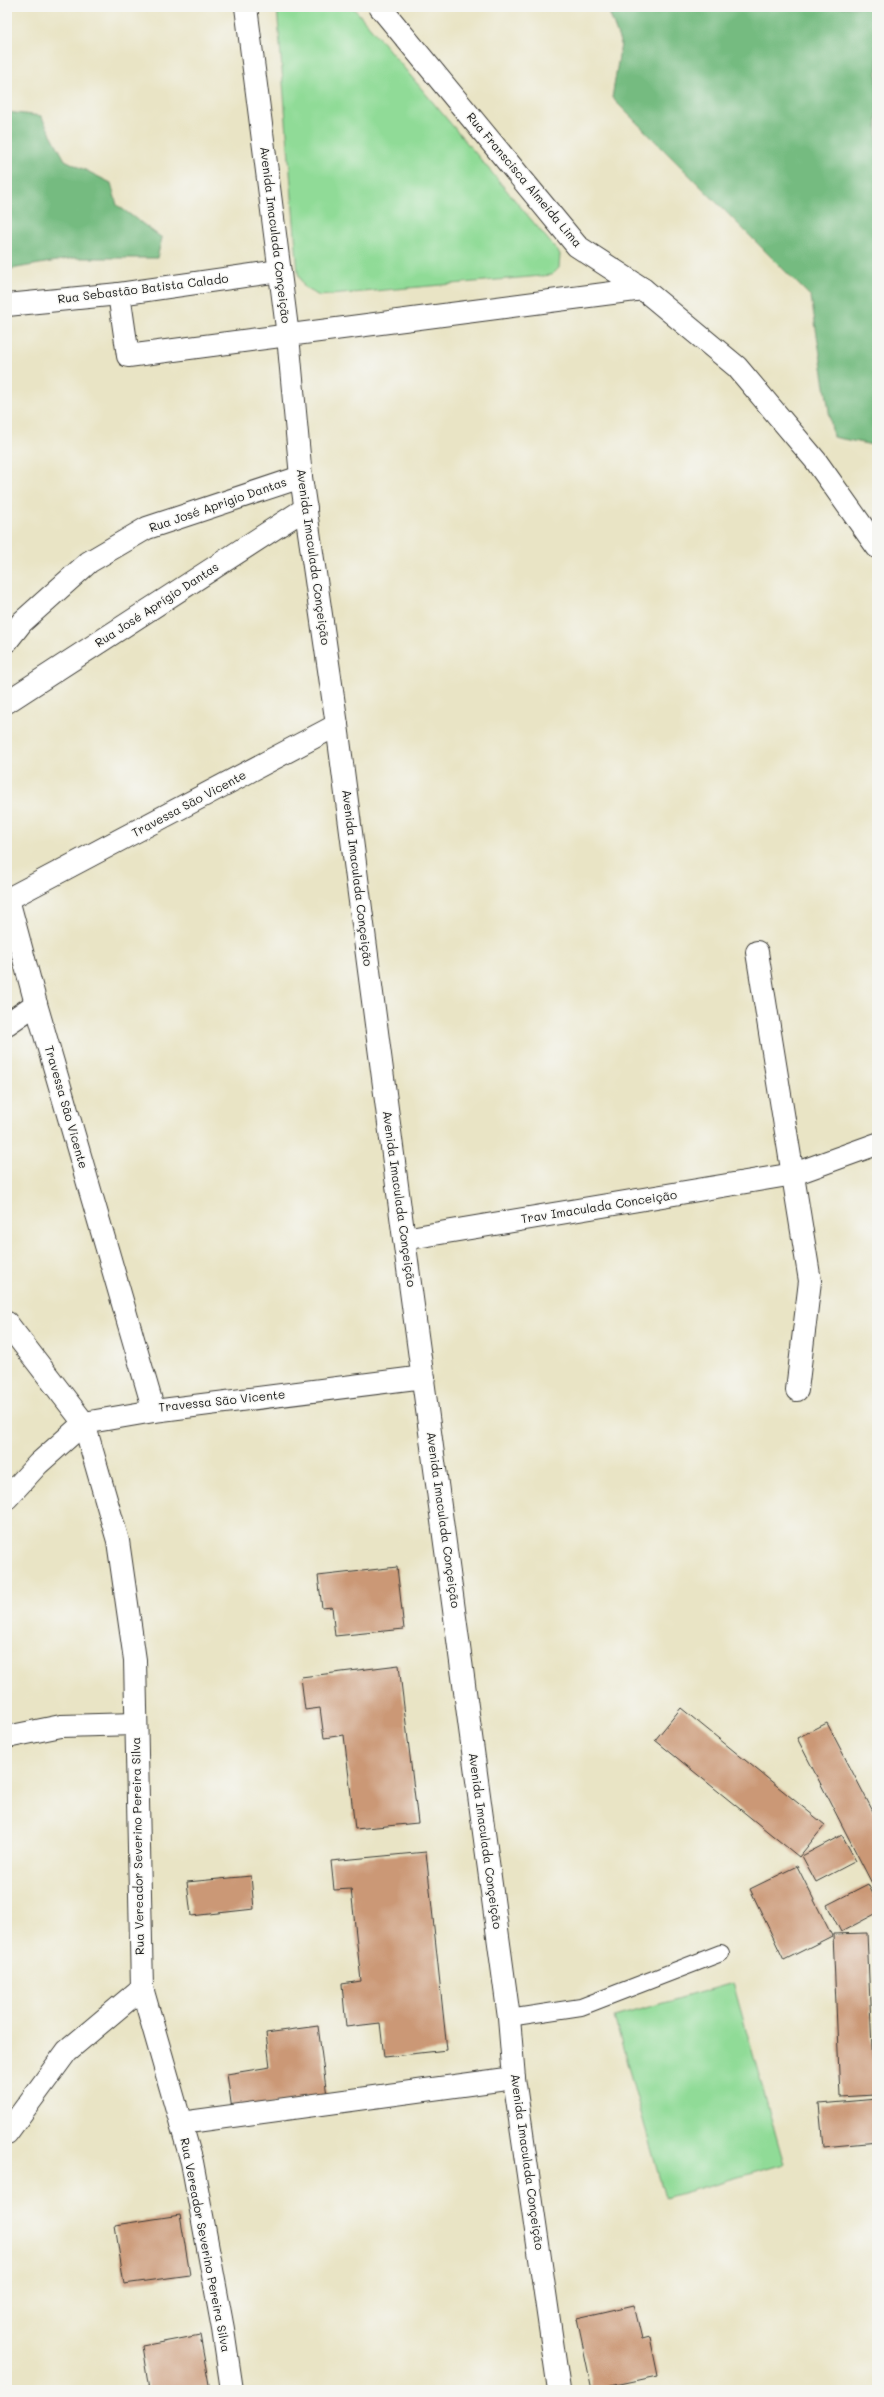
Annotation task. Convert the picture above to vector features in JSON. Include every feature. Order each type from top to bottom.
[{"type":"street","name":"Avenida Imaculada Conçeição","points":[[246,7],[288,336],[301,477],[338,725],[404,1239],[424,1377],[509,2018],[514,2078],[559,2390]]},
{"type":"street","name":"Rua Franscisca Almeida Lima","points":[[380,7],[577,246],[643,289],[737,367],[816,461],[877,547]]},
{"type":"street","name":"Rua Sebastão Batista Calado","points":[[7,305],[119,294],[279,271]]},
{"type":"street","points":[[119,294],[128,356],[643,289]]},
{"type":"street","name":"Rua José Aprigio Dantas","points":[[7,641],[22,622],[89,562],[147,528],[301,477]]},
{"type":"street","name":"Rua José Aprígio Dantas","points":[[7,702],[306,508]]},
{"type":"street","name":"Travessa São Vicente","points":[[338,725],[8,898],[36,1004],[154,1411],[424,1377]]},
{"type":"street","points":[[757,952],[794,1174],[810,1281],[797,1390]]},
{"type":"street","points":[[7,1024],[36,1004]]},
{"type":"street","name":"Trav Imaculada Conceição","points":[[404,1239],[794,1174],[877,1144]]},
{"type":"street","name":"Rua Vereador Severino Pereira Silva","points":[[7,1323],[84,1423],[118,1541],[135,1660],[142,1988],[192,2162],[223,2329],[232,2390]]},
{"type":"street","points":[[7,1498],[38,1464],[84,1423],[154,1411]]},
{"type":"street","points":[[7,1738],[61,1726],[136,1724]]},
{"type":"street","points":[[7,2133],[67,2051],[142,1988]]},
{"type":"street","points":[[180,2123],[514,2078]]},
{"type":"lane","points":[[509,2018],[581,2006],[721,1953]]},
{"type":"green space","points":[[277,7],[353,7],[560,254],[559,268],[552,275],[319,296],[304,287],[298,273]]},
{"type":"green space","points":[[607,7],[877,7],[877,446],[833,437],[811,297],[612,98],[621,44]]},
{"type":"green space","points":[[7,112],[41,116],[65,160],[111,183],[117,205],[162,238],[157,258],[74,258],[11,269],[7,255]]},
{"type":"green space","points":[[733,1983],[784,2164],[665,2198],[614,2017]]},
{"type":"building","points":[[397,1567],[404,1629],[335,1636],[332,1607],[322,1608],[318,1576]]},
{"type":"building","points":[[399,1665],[418,1823],[355,1829],[344,1735],[324,1738],[320,1708],[305,1710],[301,1677]]},
{"type":"building","points":[[681,1708],[825,1825],[799,1857],[655,1740]]},
{"type":"building","points":[[827,1723],[877,1819],[877,1893],[797,1738]]},
{"type":"building","points":[[842,1835],[856,1861],[816,1882],[802,1856]]},
{"type":"building","points":[[426,1852],[447,2050],[384,2057],[380,2023],[346,2027],[342,1984],[361,1981],[351,1889],[334,1890],[331,1861]]},
{"type":"building","points":[[797,1866],[832,1936],[784,1960],[750,1889]]},
{"type":"building","points":[[251,1876],[254,1909],[191,1916],[187,1882]]},
{"type":"building","points":[[868,1884],[877,1902],[877,1913],[841,1932],[827,1905]]},
{"type":"building","points":[[867,1933],[874,2095],[840,2097],[833,1934]]},
{"type":"building","points":[[318,2026],[327,2096],[232,2110],[227,2074],[270,2067],[266,2033]]},
{"type":"building","points":[[877,2099],[877,2142],[823,2147],[819,2104]]},
{"type":"building","points":[[180,2215],[190,2275],[124,2284],[115,2225]]},
{"type":"building","points":[[634,2305],[642,2339],[650,2337],[658,2376],[592,2390],[577,2318]]},
{"type":"building","points":[[200,2335],[210,2390],[149,2390],[142,2346]]}]
